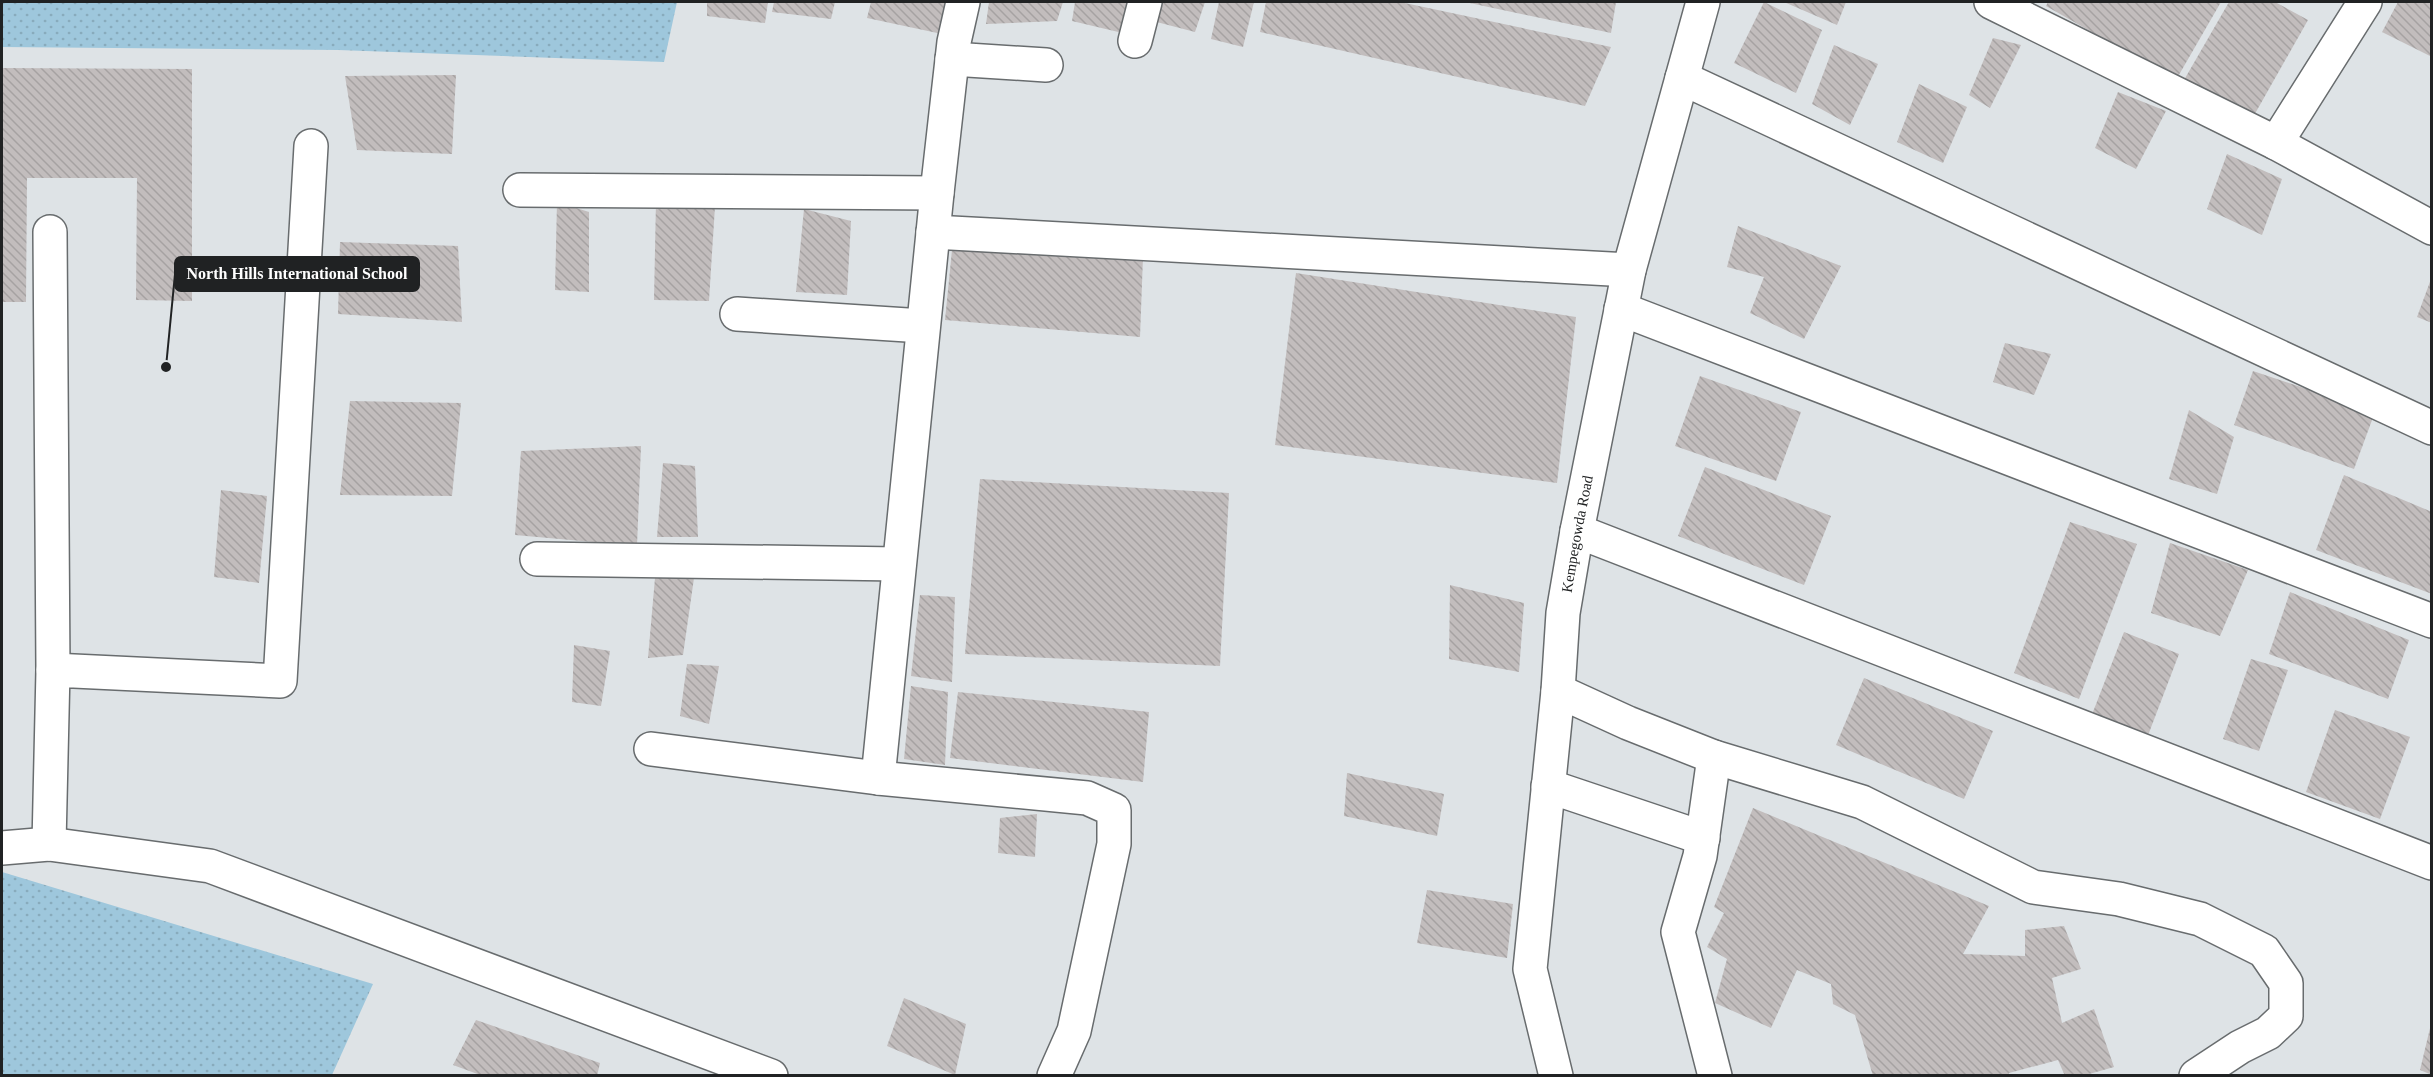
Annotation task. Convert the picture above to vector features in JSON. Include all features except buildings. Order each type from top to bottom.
[{"type":"street","points":[[878,778],[937,193],[952,59],[963,2]]},
{"type":"street","points":[[1135,41],[1144,2]]},
{"type":"street","name":"Kempegowda Road","points":[[1556,1076],[1530,969],[1558,691],[1563,613],[1629,270],[1703,2]]},
{"type":"street","points":[[1991,2],[2276,143],[2432,228]]},
{"type":"street","points":[[2276,143],[2365,2]]},
{"type":"street","points":[[952,59],[1046,66]]},
{"type":"street","points":[[1682,78],[2432,428]]},
{"type":"street","points":[[53,670],[280,681],[311,146]]},
{"type":"street","points":[[520,190],[937,193]]},
{"type":"street","points":[[49,844],[53,670],[50,232]]},
{"type":"street","points":[[933,232],[1629,270]]},
{"type":"street","points":[[1622,309],[2432,621]]},
{"type":"street","points":[[737,314],[923,326]]},
{"type":"street","points":[[1577,531],[2432,862]]},
{"type":"street","points":[[537,559],[899,564]]},
{"type":"street","points":[[1558,691],[1628,723],[1714,757],[1862,802],[2033,887],[2119,899],[2200,919],[2264,951],[2286,983],[2286,1016],[2268,1033],[2240,1047],[2196,1076]]},
{"type":"street","points":[[651,749],[878,778],[1087,798],[1114,810],[1114,844],[1074,1031],[1054,1076]]},
{"type":"street","points":[[1714,757],[1700,856],[1678,932],[1715,1076]]},
{"type":"street","points":[[1548,786],[1703,838]]},
{"type":"street","points":[[2,848],[49,844],[210,866],[771,1076]]},
{"type":"shaded area","points":[[2,2],[677,2],[664,62],[338,50],[2,47]]},
{"type":"shaded area","points":[[2,872],[373,984],[332,1075],[2,1075]]},
{"type":"place","name":"North Hills International School","points":[[166,367]]}]
